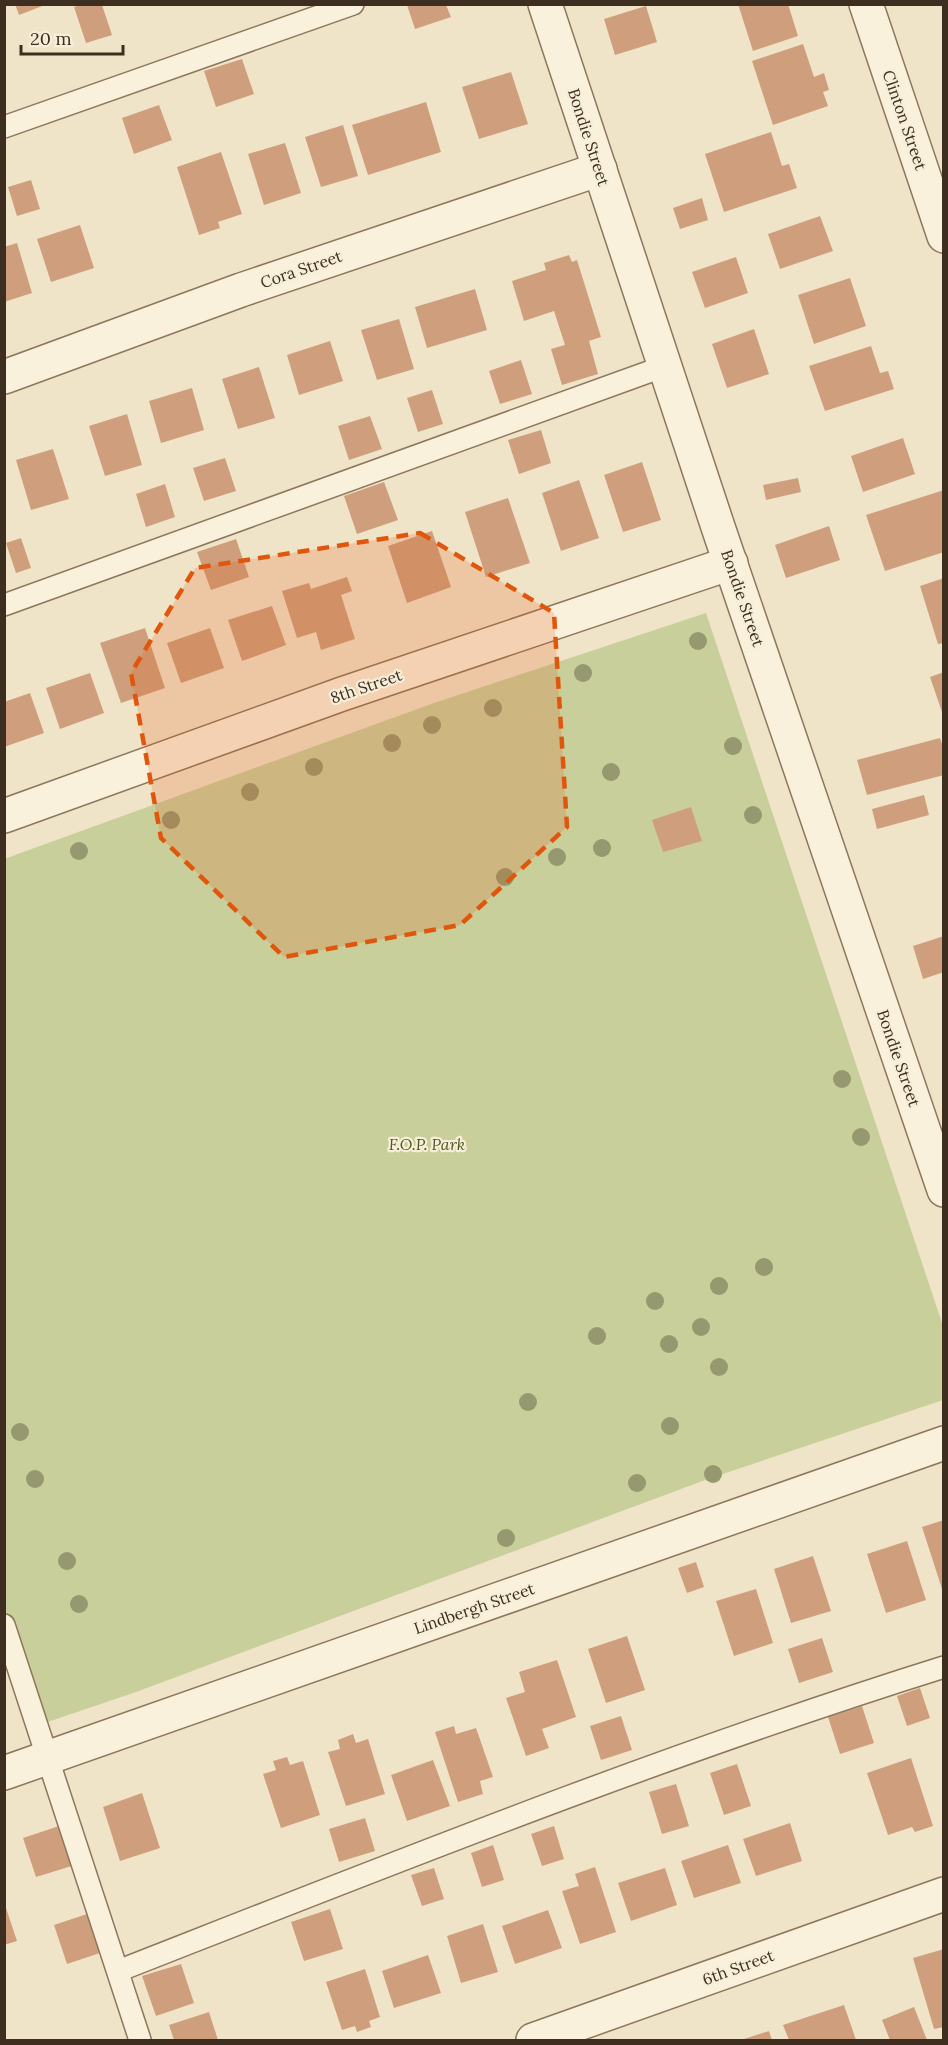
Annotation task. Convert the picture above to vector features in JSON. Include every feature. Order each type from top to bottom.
[{"type":"street","name":"Bondie Street","points":[[546,4],[730,563],[944,1190]]},
{"type":"street","name":"Clinton Street","points":[[866,4],[944,236]]},
{"type":"street","name":"Cora Street","points":[[4,377],[241,290],[600,169]]},
{"type":"street","name":"8th Street","points":[[4,816],[342,694],[730,563]]},
{"type":"street","name":"Lindbergh Street","points":[[4,1773],[944,1443]]},
{"type":"street","name":"6th Street","points":[[533,2040],[944,1894]]},
{"type":"lane","points":[[4,127],[353,4]]},
{"type":"lane","points":[[4,605],[665,366]]},
{"type":"lane","points":[[4,1625],[141,2040]]},
{"type":"lane","points":[[118,1971],[554,1802],[818,1706],[944,1667]]},
{"type":"highlighted area","points":[[420,533],[554,613],[567,827],[460,925],[284,957],[161,838],[131,673],[195,568]]},
{"type":"green space","name":"F.O.P. Park","points":[[706,613],[943,1326],[943,1400],[708,1479],[136,1692],[27,1729],[4,1661],[4,859],[434,703]]},
{"type":"building","points":[[15,4],[45,4],[45,5],[19,15]]},
{"type":"building","points":[[738,4],[788,4],[798,36],[753,51]]},
{"type":"building","points":[[102,5],[112,35],[86,43],[74,7]]},
{"type":"building","points":[[407,5],[446,5],[451,17],[415,29]]},
{"type":"building","points":[[646,6],[657,42],[615,55],[604,19]]},
{"type":"building","points":[[803,44],[814,77],[824,73],[829,90],[823,92],[828,106],[773,125],[752,61]]},
{"type":"building","points":[[242,59],[254,94],[216,107],[204,71]]},
{"type":"building","points":[[511,72],[528,124],[479,139],[462,87]]},
{"type":"building","points":[[426,102],[441,152],[368,175],[352,125]]},
{"type":"building","points":[[159,105],[172,140],[134,154],[122,118]]},
{"type":"building","points":[[343,125],[358,176],[321,187],[305,137]]},
{"type":"building","points":[[771,132],[782,166],[789,164],[797,188],[724,212],[705,154]]},
{"type":"building","points":[[285,143],[301,193],[264,205],[248,154]]},
{"type":"building","points":[[221,152],[242,214],[218,222],[220,228],[199,235],[177,167]]},
{"type":"building","points":[[31,180],[40,209],[17,216],[8,187]]},
{"type":"building","points":[[702,198],[708,220],[680,229],[673,208]]},
{"type":"building","points":[[820,216],[833,251],[780,269],[768,234]]},
{"type":"building","points":[[80,225],[94,268],[51,282],[37,239]]},
{"type":"building","points":[[17,243],[32,293],[4,302],[4,247]]},
{"type":"building","points":[[569,255],[572,262],[577,260],[601,337],[589,341],[598,374],[562,385],[551,349],[565,345],[554,311],[524,321],[512,281],[546,270],[544,263]]},
{"type":"building","points":[[736,257],[748,293],[705,308],[692,272]]},
{"type":"building","points":[[850,278],[866,326],[814,344],[798,295]]},
{"type":"building","points":[[475,289],[487,330],[427,348],[415,307]]},
{"type":"building","points":[[399,319],[414,369],[377,380],[361,330]]},
{"type":"building","points":[[754,329],[769,374],[727,388],[712,344]]},
{"type":"building","points":[[330,341],[343,381],[299,395],[287,355]]},
{"type":"building","points":[[871,346],[880,373],[888,371],[894,389],[825,411],[809,366]]},
{"type":"building","points":[[521,360],[532,394],[500,404],[489,371]]},
{"type":"building","points":[[259,367],[275,418],[238,429],[222,379]]},
{"type":"building","points":[[192,388],[204,430],[161,443],[149,401]]},
{"type":"building","points":[[432,390],[443,424],[418,432],[407,398]]},
{"type":"building","points":[[127,414],[142,465],[105,476],[89,426]]},
{"type":"building","points":[[370,416],[382,449],[349,460],[338,426]]},
{"type":"building","points":[[541,430],[551,463],[519,474],[508,440]]},
{"type":"building","points":[[903,438],[915,474],[863,492],[851,456]]},
{"type":"building","points":[[53,449],[69,499],[31,510],[16,460]]},
{"type":"building","points":[[225,458],[236,491],[204,501],[193,468]]},
{"type":"building","points":[[642,462],[661,520],[623,532],[604,475]]},
{"type":"building","points":[[798,478],[801,492],[766,500],[763,485]]},
{"type":"building","points":[[579,480],[599,538],[561,551],[542,493]]},
{"type":"building","points":[[384,482],[398,520],[357,534],[344,496]]},
{"type":"building","points":[[165,484],[175,517],[146,527],[136,494]]},
{"type":"building","points":[[944,490],[944,552],[885,571],[866,515]]},
{"type":"building","points":[[508,498],[530,563],[486,577],[465,512]]},
{"type":"building","points":[[829,526],[840,560],[786,578],[775,545]]},
{"type":"building","points":[[432,531],[451,587],[407,603],[388,546]]},
{"type":"building","points":[[21,538],[31,568],[16,573],[6,543]]},
{"type":"building","points":[[236,539],[249,577],[211,590],[197,552]]},
{"type":"building","points":[[347,577],[352,591],[341,595],[355,639],[321,650],[316,632],[297,638],[282,591],[309,583],[311,589]]},
{"type":"building","points":[[944,578],[944,643],[938,644],[920,586]]},
{"type":"building","points":[[272,606],[286,645],[242,661],[228,620]]},
{"type":"building","points":[[145,628],[165,688],[121,703],[100,643]]},
{"type":"building","points":[[210,628],[224,668],[181,683],[167,643]]},
{"type":"building","points":[[944,672],[944,715],[943,715],[930,677]]},
{"type":"building","points":[[90,673],[104,713],[60,729],[46,688]]},
{"type":"building","points":[[30,693],[44,733],[4,747],[4,702]]},
{"type":"building","points":[[940,738],[944,750],[944,775],[867,795],[857,760]]},
{"type":"building","points":[[924,795],[929,815],[877,829],[872,809]]},
{"type":"building","points":[[691,807],[702,841],[663,852],[652,820]]},
{"type":"building","points":[[944,936],[944,972],[923,979],[913,946]]},
{"type":"building","points":[[944,1520],[944,1592],[943,1592],[922,1527]]},
{"type":"building","points":[[907,1541],[926,1600],[886,1613],[867,1554]]},
{"type":"building","points":[[813,1556],[831,1611],[791,1623],[774,1569]]},
{"type":"building","points":[[696,1562],[704,1587],[687,1593],[678,1568]]},
{"type":"building","points":[[756,1589],[773,1643],[734,1656],[716,1601]]},
{"type":"building","points":[[627,1636],[645,1690],[606,1703],[588,1649]]},
{"type":"building","points":[[822,1638],[833,1672],[799,1683],[788,1649]]},
{"type":"building","points":[[557,1660],[576,1717],[542,1729],[549,1748],[526,1756],[506,1698],[525,1692],[519,1672]]},
{"type":"building","points":[[920,1688],[930,1718],[907,1726],[897,1696]]},
{"type":"building","points":[[862,1706],[874,1743],[840,1754],[828,1717]]},
{"type":"building","points":[[621,1716],[632,1750],[601,1760],[590,1726]]},
{"type":"building","points":[[454,1726],[456,1734],[476,1728],[493,1777],[480,1781],[483,1794],[458,1802],[435,1732]]},
{"type":"building","points":[[353,1734],[356,1743],[368,1739],[385,1794],[346,1806],[328,1752],[340,1749],[338,1740]]},
{"type":"building","points":[[287,1757],[290,1765],[303,1761],[320,1815],[281,1828],[263,1774],[276,1770],[273,1761]]},
{"type":"building","points":[[911,1758],[933,1826],[915,1832],[912,1827],[888,1835],[867,1773]]},
{"type":"building","points":[[433,1760],[450,1806],[407,1821],[391,1775]]},
{"type":"building","points":[[737,1764],[751,1806],[724,1815],[710,1773]]},
{"type":"building","points":[[676,1784],[689,1826],[662,1834],[649,1792]]},
{"type":"building","points":[[142,1793],[160,1848],[120,1861],[103,1807]]},
{"type":"building","points":[[365,1818],[375,1851],[339,1862],[329,1829]]},
{"type":"building","points":[[790,1823],[802,1861],[756,1876],[743,1839]]},
{"type":"building","points":[[62,1825],[75,1865],[36,1877],[23,1838]]},
{"type":"building","points":[[554,1826],[564,1859],[542,1866],[531,1834]]},
{"type":"building","points":[[493,1845],[504,1880],[482,1887],[471,1853]]},
{"type":"building","points":[[728,1845],[741,1883],[694,1898],[681,1861]]},
{"type":"building","points":[[595,1867],[616,1932],[580,1944],[562,1891],[579,1886],[575,1874]]},
{"type":"building","points":[[434,1868],[444,1899],[422,1906],[411,1875]]},
{"type":"building","points":[[665,1868],[677,1905],[631,1921],[618,1883]]},
{"type":"building","points":[[4,1902],[17,1941],[4,1945]]},
{"type":"building","points":[[330,1909],[343,1949],[304,1961],[291,1922]]},
{"type":"building","points":[[548,1910],[562,1948],[515,1964],[502,1926]]},
{"type":"building","points":[[93,1912],[106,1951],[67,1964],[54,1925]]},
{"type":"building","points":[[483,1924],[498,1972],[461,1983],[447,1936]]},
{"type":"building","points":[[944,1949],[944,2027],[934,2029],[913,1958]]},
{"type":"building","points":[[428,1955],[441,1993],[394,2008],[382,1971]]},
{"type":"building","points":[[181,1964],[194,2003],[156,2016],[142,1976]]},
{"type":"building","points":[[365,1969],[380,2017],[369,2021],[371,2027],[357,2032],[355,2026],[342,2030],[326,1982]]},
{"type":"building","points":[[844,2005],[856,2040],[789,2040],[783,2025]]},
{"type":"building","points":[[914,2007],[927,2040],[890,2040],[882,2020]]},
{"type":"building","points":[[209,2012],[218,2040],[174,2040],[169,2025]]},
{"type":"building","points":[[769,2031],[772,2040],[741,2040]]}]
